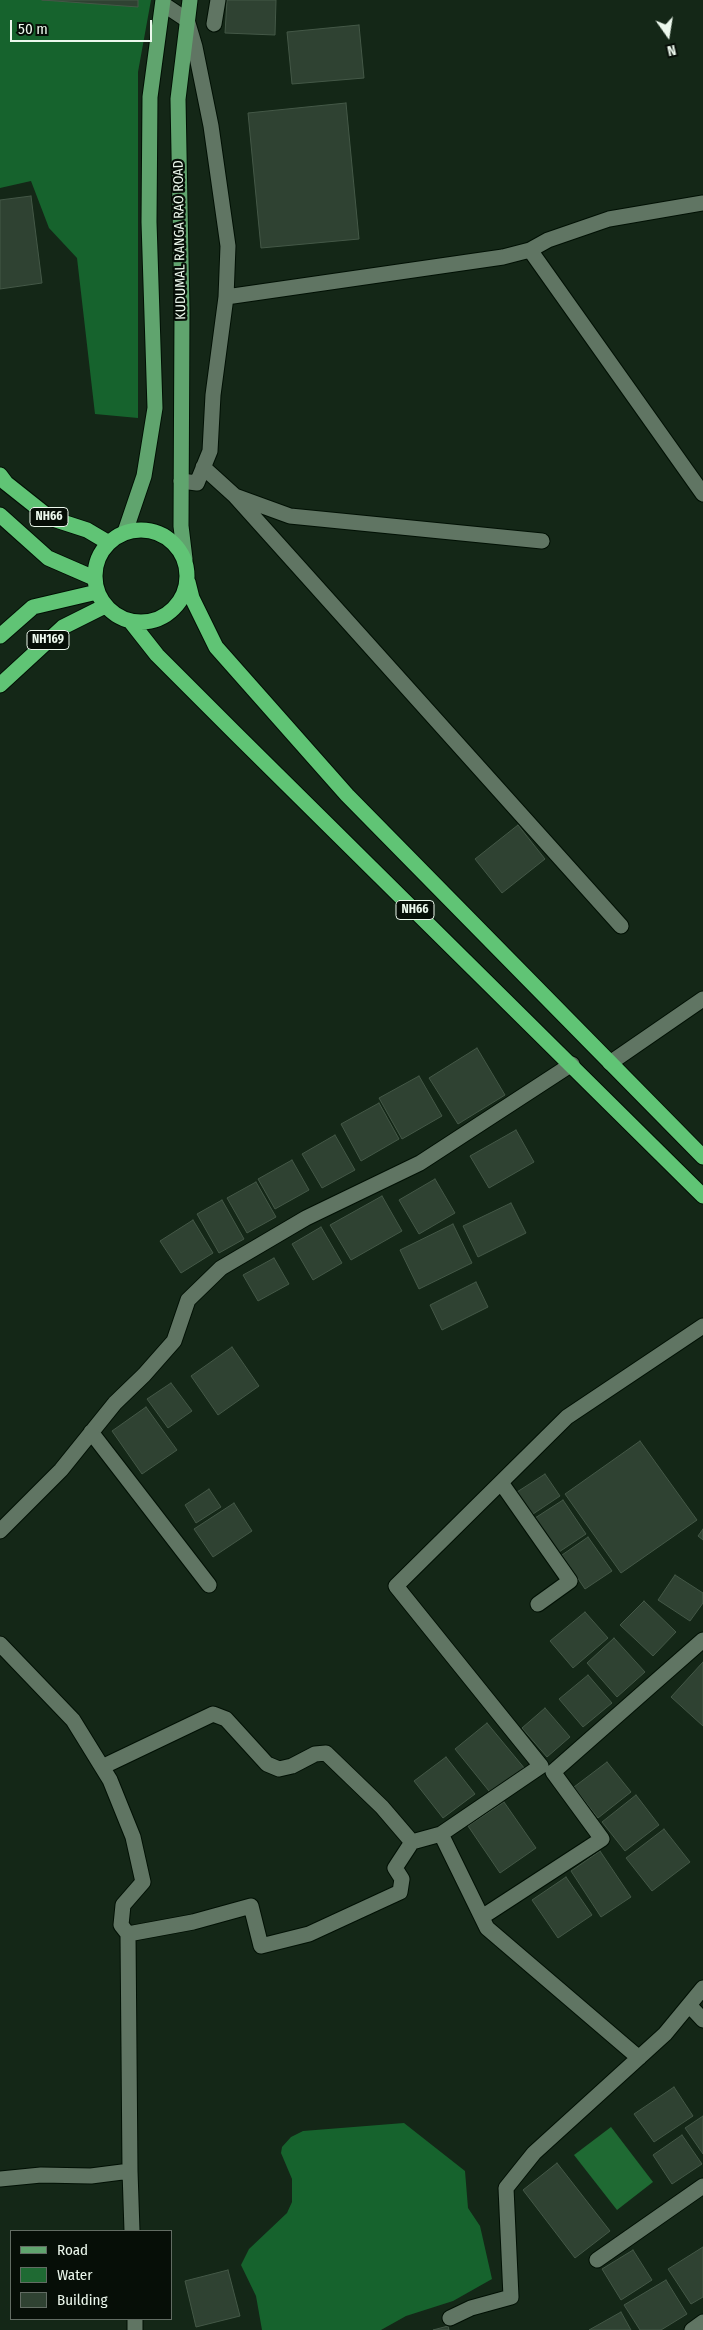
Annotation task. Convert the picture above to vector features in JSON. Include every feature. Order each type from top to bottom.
[{"type":"highway","name":"NH66","points":[[0,474],[6,483],[50,518],[87,530],[109,543]]},
{"type":"highway","name":"NH66","points":[[0,515],[48,558],[96,585],[105,606],[117,616],[131,622],[157,655],[220,719],[572,1064],[703,1196]]},
{"type":"highway","points":[[96,585],[96,563],[102,550],[118,534],[139,530],[160,534],[178,547],[185,559]]},
{"type":"highway","name":"NH66","points":[[185,559],[192,598],[216,647],[347,795],[703,1157]]},
{"type":"highway","points":[[131,622],[147,623],[161,618],[174,609],[183,597],[188,582]]},
{"type":"highway","name":"NH169","points":[[0,636],[33,607],[96,585]]},
{"type":"highway","name":"NH169","points":[[0,686],[63,628],[105,606]]},
{"type":"main road","name":"KUDUMAL RANGA RAO ROAD","points":[[185,559],[181,526],[182,312],[178,99],[190,0]]},
{"type":"main road","points":[[125,532],[144,476],[155,408],[149,222],[150,97],[163,2]]},
{"type":"street","points":[[214,24],[218,0]]},
{"type":"street","points":[[163,2],[187,20],[211,126],[227,237],[226,296],[214,395],[210,451],[197,483],[181,481]]},
{"type":"street","points":[[226,296],[493,258],[530,250],[548,240],[609,219],[703,203]]},
{"type":"street","points":[[530,250],[703,494]]},
{"type":"street","points":[[203,467],[235,496],[622,926]]},
{"type":"street","points":[[235,496],[290,516],[542,541]]},
{"type":"street","points":[[610,1063],[703,999]]},
{"type":"street","points":[[0,1531],[61,1470],[114,1402],[144,1375],[174,1341],[188,1300],[220,1268],[306,1218],[420,1163],[572,1064]]},
{"type":"street","points":[[128,1934],[193,1922],[252,1906],[261,1946],[309,1934],[400,1892],[402,1879],[395,1868],[412,1842],[441,1834],[541,1766],[396,1586],[502,1484],[567,1417],[703,1326]]},
{"type":"street","points":[[91,1432],[209,1584]]},
{"type":"street","points":[[502,1484],[570,1581],[538,1604]]},
{"type":"street","points":[[482,1917],[602,1839],[553,1772],[703,1640]]},
{"type":"street","points":[[0,1644],[73,1720],[110,1780],[132,1837],[143,1882],[123,1905],[120,1925],[128,1934],[132,2230]]},
{"type":"street","points":[[102,1767],[213,1714],[226,1719],[267,1764],[278,1769],[292,1766],[314,1754],[326,1753],[382,1807],[412,1842]]},
{"type":"street","points":[[441,1834],[487,1928],[639,2058]]},
{"type":"street","points":[[450,2318],[471,2308],[511,2297],[506,2188],[534,2153],[665,2034],[703,1988]]},
{"type":"street","points":[[689,2005],[703,2020]]},
{"type":"street","points":[[0,2179],[41,2175],[91,2176],[130,2171]]},
{"type":"street","points":[[597,2260],[703,2186]]},
{"type":"street","points":[[692,2330],[703,2322]]},
{"type":"shaded area","points":[[0,0],[151,0],[138,72],[138,418],[95,414],[77,258],[49,228],[31,181],[0,188]]},
{"type":"shaded area","points":[[404,2123],[465,2171],[468,2208],[480,2226],[492,2279],[453,2301],[406,2316],[381,2330],[262,2330],[256,2296],[241,2265],[249,2249],[287,2213],[292,2202],[292,2179],[281,2153],[282,2147],[291,2137],[303,2131]]},
{"type":"water","points":[[611,2127],[653,2182],[617,2210],[574,2155]]},
{"type":"building","points":[[42,0],[138,0],[138,7]]},
{"type":"building","points":[[227,0],[276,0],[275,35],[225,33]]},
{"type":"building","points":[[359,25],[364,78],[292,84],[287,32]]},
{"type":"building","points":[[346,103],[359,239],[261,248],[248,113]]},
{"type":"building","points":[[31,196],[42,283],[0,289],[0,200]]},
{"type":"building","points":[[518,825],[545,859],[502,893],[475,859]]},
{"type":"building","points":[[477,1048],[505,1095],[458,1124],[429,1078]]},
{"type":"building","points":[[419,1076],[442,1116],[402,1139],[379,1098]]},
{"type":"building","points":[[379,1103],[399,1139],[361,1161],[341,1124]]},
{"type":"building","points":[[516,1130],[534,1162],[489,1188],[470,1156]]},
{"type":"building","points":[[335,1135],[355,1170],[322,1188],[302,1154]]},
{"type":"building","points":[[292,1160],[309,1190],[275,1209],[258,1179]]},
{"type":"building","points":[[435,1179],[455,1213],[419,1234],[399,1200]]},
{"type":"building","points":[[256,1182],[276,1217],[247,1233],[227,1198]]},
{"type":"building","points":[[382,1196],[402,1231],[351,1260],[330,1225]]},
{"type":"building","points":[[222,1200],[244,1239],[219,1253],[197,1214]]},
{"type":"building","points":[[511,1203],[526,1233],[478,1257],[463,1226]]},
{"type":"building","points":[[193,1220],[213,1253],[181,1273],[160,1241]]},
{"type":"building","points":[[453,1224],[472,1263],[419,1289],[400,1250]]},
{"type":"building","points":[[321,1227],[342,1263],[313,1280],[292,1244]]},
{"type":"building","points":[[274,1258],[289,1284],[258,1301],[243,1275]]},
{"type":"building","points":[[476,1282],[488,1307],[442,1330],[430,1305]]},
{"type":"building","points":[[232,1347],[259,1386],[218,1415],[191,1376]]},
{"type":"building","points":[[171,1383],[192,1411],[168,1428],[147,1399]]},
{"type":"building","points":[[146,1407],[177,1450],[142,1474],[112,1431]]},
{"type":"building","points":[[640,1441],[697,1520],[621,1573],[565,1494]]},
{"type":"building","points":[[545,1474],[560,1496],[533,1514],[517,1492]]},
{"type":"building","points":[[209,1489],[221,1507],[196,1523],[185,1505]]},
{"type":"building","points":[[563,1500],[586,1534],[559,1552],[535,1518]]},
{"type":"building","points":[[234,1503],[252,1531],[213,1557],[194,1529]]},
{"type":"building","points":[[703,1529],[703,1540],[698,1536]]},
{"type":"building","points":[[588,1537],[612,1571],[585,1589],[562,1555]]},
{"type":"building","points":[[675,1575],[703,1593],[703,1603],[690,1621],[658,1600]]},
{"type":"building","points":[[644,1601],[676,1632],[653,1656],[620,1625]]},
{"type":"building","points":[[585,1612],[608,1638],[573,1668],[550,1641]]},
{"type":"building","points":[[614,1638],[645,1672],[617,1697],[587,1663]]},
{"type":"building","points":[[703,1662],[703,1726],[671,1697]]},
{"type":"building","points":[[588,1675],[612,1703],[583,1727],[559,1699]]},
{"type":"building","points":[[545,1708],[570,1737],[547,1757],[522,1728]]},
{"type":"building","points":[[487,1723],[525,1769],[493,1796],[455,1749]]},
{"type":"building","points":[[446,1757],[475,1794],[443,1818],[414,1781]]},
{"type":"building","points":[[607,1762],[631,1792],[598,1818],[574,1787]]},
{"type":"building","points":[[636,1795],[659,1825],[625,1851],[602,1822]]},
{"type":"building","points":[[504,1802],[536,1848],[500,1873],[468,1826]]},
{"type":"building","points":[[664,1829],[690,1862],[652,1891],[626,1858]]},
{"type":"building","points":[[600,1851],[631,1897],[601,1917],[571,1871]]},
{"type":"building","points":[[566,1877],[592,1915],[558,1938],[532,1900]]},
{"type":"building","points":[[674,2087],[693,2116],[654,2142],[634,2114]]},
{"type":"building","points":[[703,2116],[703,2154],[685,2128]]},
{"type":"building","points":[[682,2135],[702,2164],[672,2184],[653,2155]]},
{"type":"building","points":[[557,2163],[610,2231],[575,2258],[523,2190]]},
{"type":"building","points":[[703,2247],[703,2297],[691,2304],[668,2269]]},
{"type":"building","points":[[633,2250],[652,2280],[621,2300],[602,2269]]},
{"type":"building","points":[[228,2270],[240,2316],[196,2327],[185,2281]]},
{"type":"building","points":[[666,2280],[687,2314],[661,2330],[640,2330],[624,2305]]},
{"type":"building","points":[[621,2312],[631,2330],[589,2330]]},
{"type":"building","points":[[448,2326],[449,2330],[433,2330]]}]
